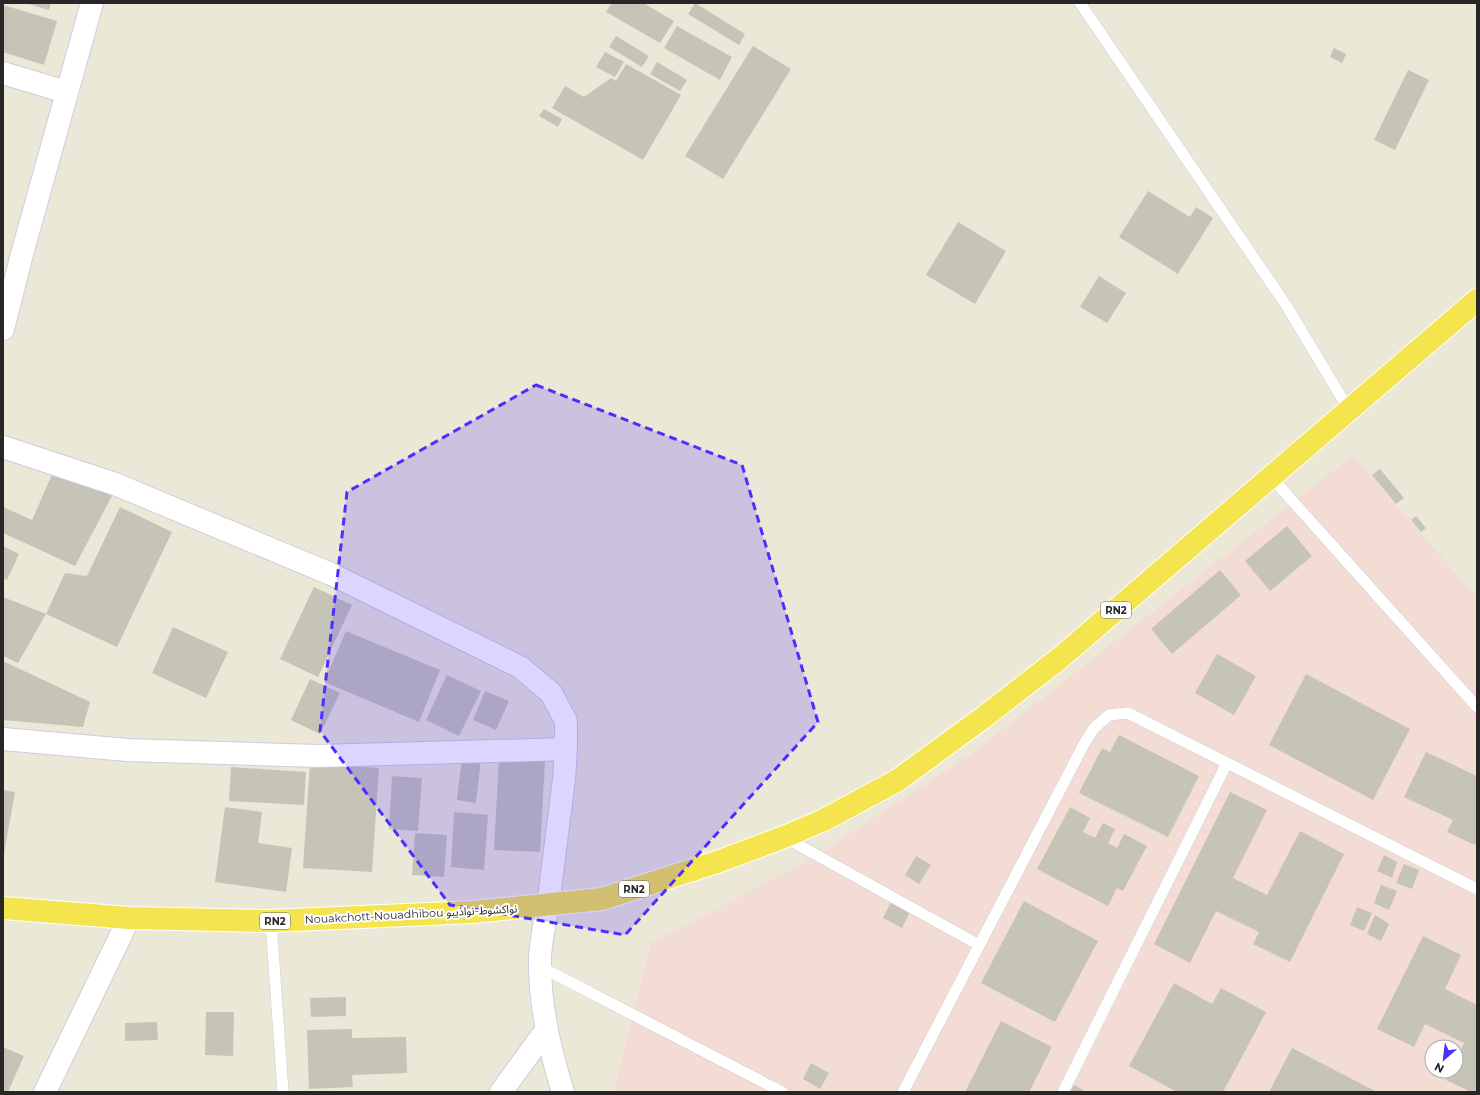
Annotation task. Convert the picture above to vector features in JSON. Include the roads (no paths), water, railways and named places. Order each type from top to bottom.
[{"type":"highway","name":"RN2","points":[[784,837],[824,820],[898,780],[984,717],[1060,658],[1477,300]]},
{"type":"highway","name":"Nouakchott-Nouadhibou نواكشوط-نواذيبو","points":[[3,908],[129,918],[271,921],[473,912],[602,899],[717,862],[784,837]]},
{"type":"street","points":[[4,323],[66,92],[92,3]]},
{"type":"street","points":[[3,73],[66,92]]},
{"type":"street","points":[[3,447],[115,484],[331,574],[520,667],[551,693],[566,721],[566,749],[564,779],[540,956],[546,1029],[555,1068],[563,1092]]},
{"type":"street","points":[[3,739],[127,750],[318,756],[566,749]]},
{"type":"street","points":[[45,1092],[129,918]]},
{"type":"street","points":[[501,1092],[546,1029]]},
{"type":"lane","points":[[1080,3],[1286,306],[1350,410]]},
{"type":"lane","points":[[1271,477],[1477,707]]},
{"type":"lane","points":[[902,1092],[1094,728],[1109,715],[1128,713],[1477,889]]},
{"type":"lane","points":[[1063,1092],[1228,763]]},
{"type":"lane","points":[[784,837],[979,945]]},
{"type":"lane","points":[[271,921],[283,1092]]},
{"type":"lane","points":[[541,967],[782,1092]]}]
